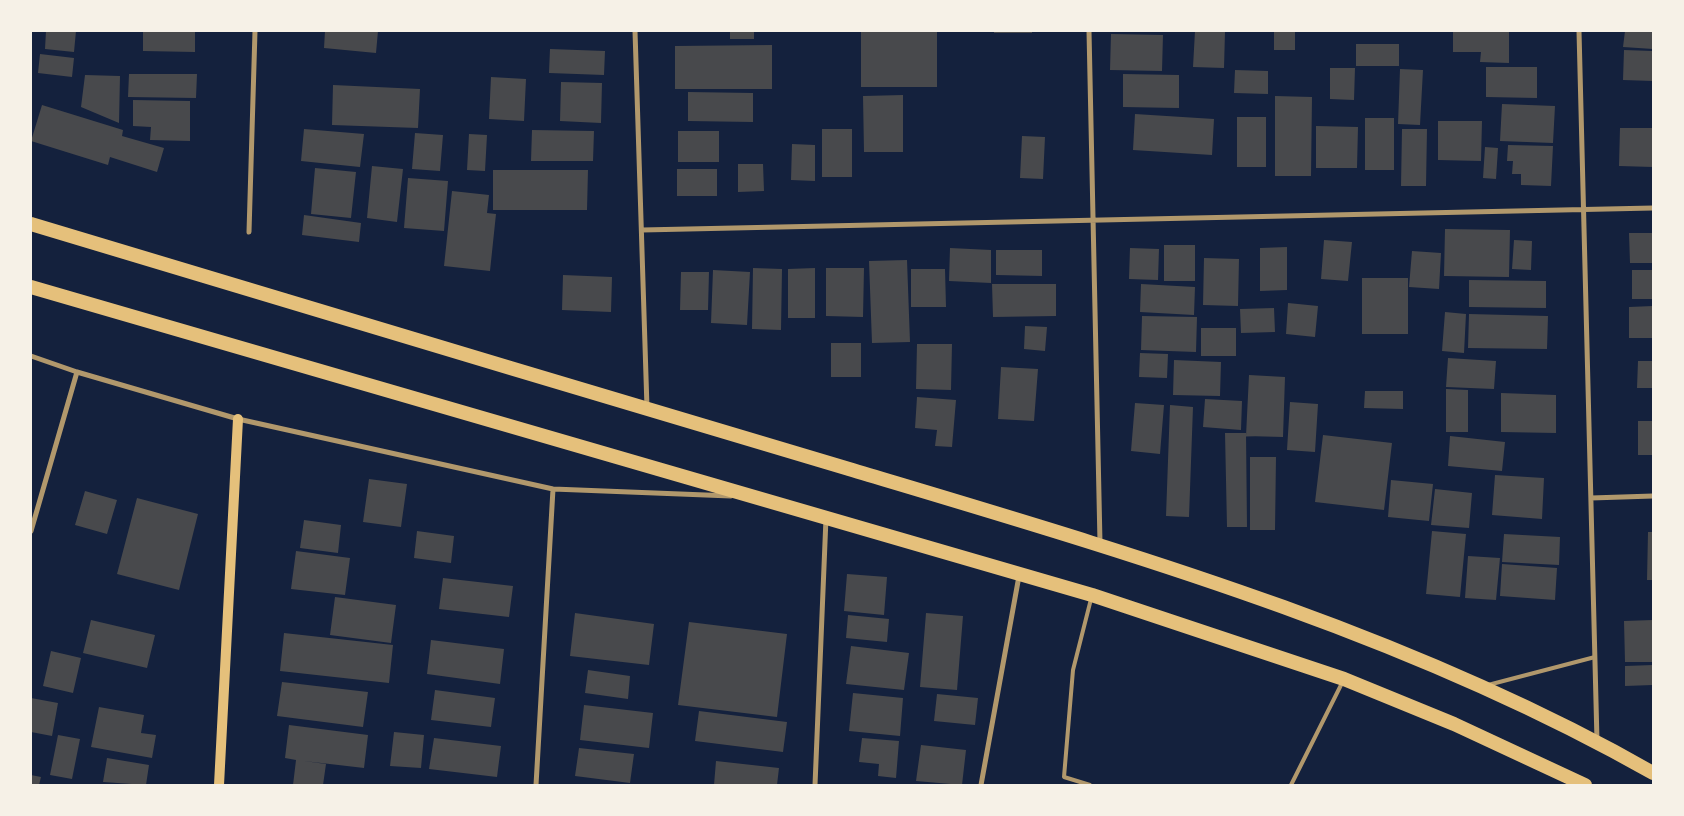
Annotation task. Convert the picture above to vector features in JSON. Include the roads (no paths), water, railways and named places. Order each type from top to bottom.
[{"type":"highway","points":[[31,224],[1100,544],[1307,616],[1482,687],[1597,742],[1653,774]]},
{"type":"highway","points":[[31,287],[753,497],[826,516],[1092,595],[1344,679],[1454,724],[1585,785]]},
{"type":"main road","points":[[219,785],[238,419]]},
{"type":"street","points":[[249,232],[255,31]]},
{"type":"street","points":[[635,31],[647,409]]},
{"type":"street","points":[[1089,31],[1100,544]]},
{"type":"street","points":[[1579,31],[1597,742]]},
{"type":"street","points":[[642,230],[1653,208]]},
{"type":"street","points":[[31,356],[77,372],[238,419],[553,489],[753,497]]},
{"type":"street","points":[[31,531],[77,372]]},
{"type":"street","points":[[536,785],[553,489]]},
{"type":"street","points":[[1590,498],[1653,496]]},
{"type":"street","points":[[815,785],[826,516]]},
{"type":"street","points":[[981,785],[1019,573]]},
{"type":"lane","points":[[1090,785],[1064,777],[1073,670],[1092,595]]},
{"type":"lane","points":[[1482,687],[1595,657]]},
{"type":"lane","points":[[1291,785],[1344,679]]}]
